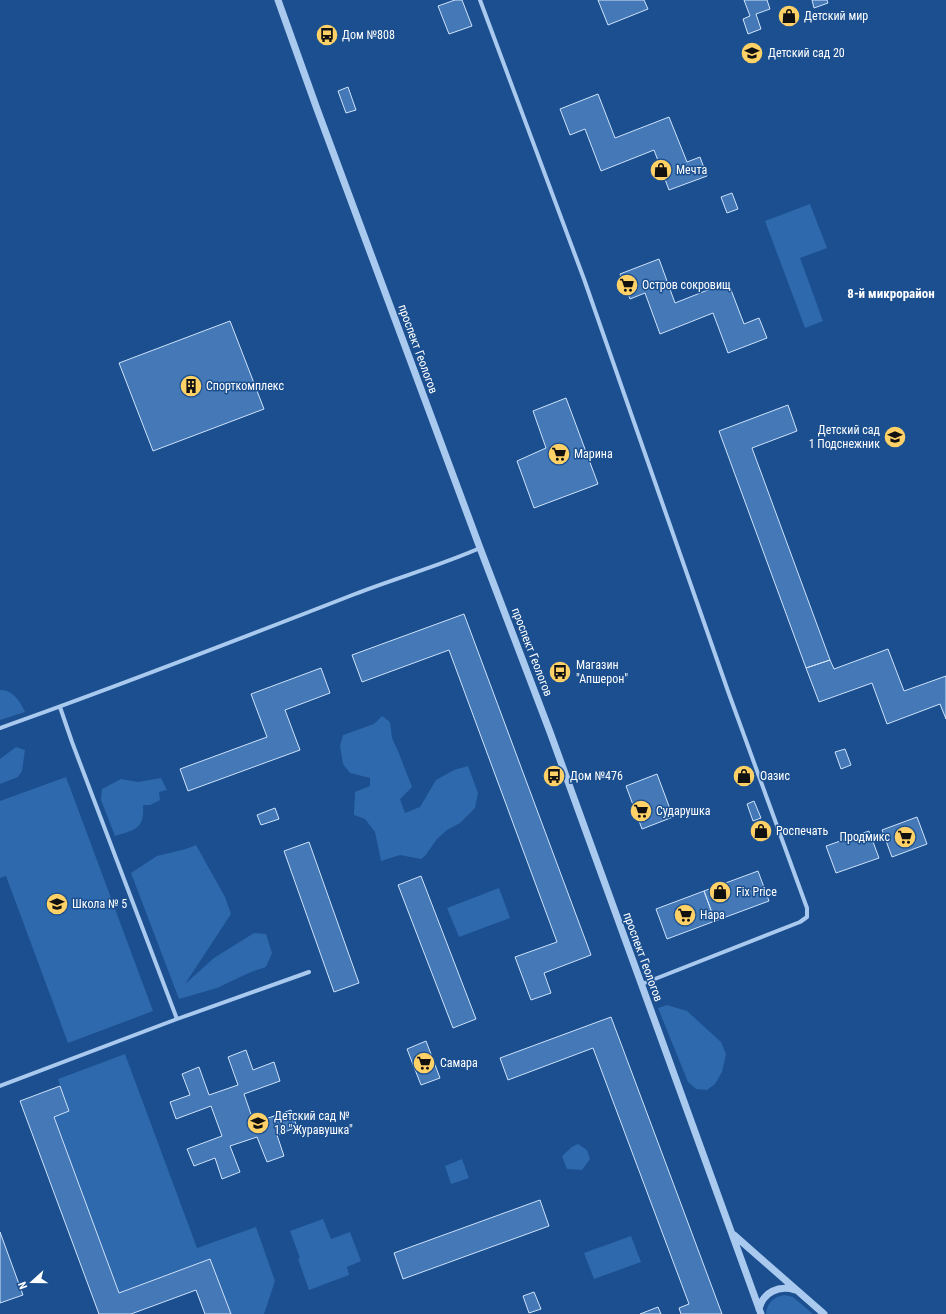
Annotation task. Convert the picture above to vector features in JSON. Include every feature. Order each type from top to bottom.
[{"type":"street","name":"проспект Геологов","points":[[278,0],[480,548],[550,732],[760,1311]]},
{"type":"street","points":[[480,0],[581,272],[727,687],[807,908],[807,917],[800,922],[642,984]]},
{"type":"street","points":[[0,728],[60,707],[375,586],[480,548]]},
{"type":"street","points":[[60,707],[177,1019]]},
{"type":"street","points":[[0,1086],[177,1019],[309,972]]},
{"type":"street","points":[[732,1234],[824,1314]]},
{"type":"street","points":[[760,1311],[762,1301],[771,1292],[783,1288],[797,1290]]},
{"type":"shaded area","points":[[810,204],[827,248],[800,258],[823,321],[805,328],[765,221]]},
{"type":"shaded area","points":[[0,690],[4,690],[16,697],[25,712],[0,720]]},
{"type":"shaded area","points":[[382,716],[390,722],[392,738],[412,787],[400,799],[405,813],[420,807],[436,780],[454,770],[468,766],[478,793],[475,808],[460,823],[447,830],[437,839],[425,856],[421,859],[400,855],[381,861],[375,832],[365,819],[354,815],[355,792],[370,786],[370,778],[350,773],[343,764],[340,746],[343,735],[374,724]]},
{"type":"shaded area","points":[[16,747],[25,750],[22,771],[18,777],[0,784],[0,759]]},
{"type":"shaded area","name":"Школа № 5","points":[[66,777],[153,1011],[68,1043],[6,876],[0,878],[0,801]]},
{"type":"shaded area","points":[[161,778],[167,790],[159,792],[160,800],[150,805],[143,805],[142,819],[137,827],[133,830],[115,836],[101,800],[102,789],[121,779],[138,782]]},
{"type":"shaded area","points":[[196,845],[225,897],[231,914],[185,984],[214,958],[254,933],[266,934],[272,953],[266,967],[251,972],[217,988],[179,999],[131,873],[157,856]]},
{"type":"shaded area","points":[[499,888],[510,918],[459,937],[447,908]]},
{"type":"shaded area","points":[[667,1005],[687,1011],[721,1042],[726,1054],[722,1072],[715,1084],[707,1090],[696,1089],[688,1082],[658,1008]]},
{"type":"shaded area","points":[[125,1054],[197,1248],[256,1227],[275,1281],[264,1314],[231,1314],[210,1259],[119,1293],[54,1117],[69,1111],[58,1079]]},
{"type":"shaded area","points":[[578,1144],[587,1150],[590,1159],[582,1170],[567,1169],[562,1156]]},
{"type":"shaded area","points":[[462,1159],[469,1178],[451,1184],[445,1166]]},
{"type":"shaded area","points":[[323,1219],[331,1239],[350,1232],[361,1261],[347,1267],[349,1275],[309,1290],[298,1259],[300,1258],[290,1231]]},
{"type":"shaded area","points":[[631,1236],[641,1262],[594,1279],[584,1253]]},
{"type":"shaded area","points":[[784,1295],[793,1297],[813,1314],[766,1314],[771,1301]]},
{"type":"building","points":[[455,0],[462,0],[472,26],[449,34],[438,6]]},
{"type":"building","points":[[598,0],[644,0],[648,9],[608,25]]},
{"type":"building","points":[[744,0],[767,0],[770,9],[756,14],[761,29],[748,34],[743,19],[750,16]]},
{"type":"building","points":[[812,0],[827,0],[828,3],[814,8]]},
{"type":"building","points":[[348,87],[356,110],[346,113],[338,91]]},
{"type":"building","points":[[598,94],[615,138],[669,117],[687,162],[700,157],[707,176],[669,190],[654,150],[601,171],[585,129],[570,135],[560,109]]},
{"type":"building","points":[[732,193],[738,209],[727,213],[721,197]]},
{"type":"building","points":[[659,259],[675,303],[728,282],[744,324],[759,318],[767,338],[728,353],[713,313],[660,334],[645,293],[630,299],[620,274]]},
{"type":"building","name":"Спорткомплекс","points":[[230,321],[264,409],[153,451],[119,363]]},
{"type":"building","name":"Марина","points":[[566,398],[598,484],[534,508],[517,461],[546,448],[533,411]]},
{"type":"building","points":[[788,405],[797,431],[752,448],[830,660],[806,668],[719,431]]},
{"type":"building","points":[[464,614],[591,955],[544,973],[551,993],[531,1000],[515,957],[557,942],[449,650],[362,682],[352,655]]},
{"type":"building","points":[[888,649],[904,691],[946,676],[946,719],[940,704],[887,724],[872,683],[819,702],[806,668],[830,660],[834,669]]},
{"type":"building","points":[[321,668],[330,693],[285,710],[300,750],[188,791],[180,769],[267,737],[251,694]]},
{"type":"building","points":[[556,669],[560,678],[555,680],[551,671]]},
{"type":"building","points":[[845,749],[851,765],[841,769],[835,752]]},
{"type":"building","name":"Оазис","points":[[746,768],[751,780],[741,783],[737,772]]},
{"type":"building","points":[[549,772],[552,782],[547,784],[543,774]]},
{"type":"building","points":[[657,774],[673,817],[642,829],[626,786]]},
{"type":"building","points":[[754,801],[761,818],[753,821],[747,804]]},
{"type":"building","points":[[275,808],[279,819],[261,825],[257,815]]},
{"type":"building","name":"Продмикс","points":[[917,817],[927,844],[892,857],[882,830]]},
{"type":"building","name":"Роспечать","points":[[762,826],[765,833],[759,835],[756,828]]},
{"type":"building","points":[[869,831],[879,858],[836,873],[826,846]]},
{"type":"building","points":[[309,842],[359,983],[334,992],[284,851]]},
{"type":"building","name":"Нара","points":[[758,871],[769,901],[715,921],[704,891]]},
{"type":"building","points":[[421,876],[476,1019],[453,1028],[398,885]]},
{"type":"building","name":"Нара","points":[[704,891],[715,921],[667,939],[656,909]]},
{"type":"building","points":[[611,1017],[722,1314],[681,1314],[679,1308],[689,1304],[593,1048],[508,1080],[500,1058]]},
{"type":"building","name":"Самара","points":[[426,1041],[440,1078],[421,1085],[407,1049]]},
{"type":"building","points":[[246,1050],[253,1070],[274,1062],[280,1081],[244,1094],[254,1123],[291,1110],[297,1127],[277,1135],[284,1156],[267,1162],[257,1137],[230,1146],[240,1172],[222,1179],[215,1158],[194,1166],[187,1149],[222,1136],[211,1106],[176,1119],[170,1102],[190,1095],[182,1074],[199,1067],[209,1095],[238,1085],[228,1057]]},
{"type":"building","points":[[60,1086],[69,1111],[54,1117],[119,1293],[210,1259],[231,1314],[205,1314],[196,1290],[131,1314],[99,1314],[20,1101]]},
{"type":"building","points":[[540,1200],[549,1226],[403,1279],[394,1253]]},
{"type":"building","points":[[0,1232],[23,1295],[0,1303]]},
{"type":"building","points":[[534,1292],[541,1309],[529,1313],[523,1296]]},
{"type":"building","points":[[658,1307],[661,1314],[640,1314]]},
{"type":"place","name":"Детский мир","points":[[789,16]]},
{"type":"place","name":"Дом №808","points":[[327,35]]},
{"type":"place","name":"Детский сад 20","points":[[752,53]]},
{"type":"place","name":"Мечта","points":[[661,170]]},
{"type":"place","name":"Остров сокровищ","points":[[627,285]]},
{"type":"place","name":"Спорткомплекс","points":[[191,386]]},
{"type":"place","name":"Детский сад 1 Подснежник","points":[[895,437]]},
{"type":"place","name":"Марина","points":[[559,454]]},
{"type":"place","name":"Магазин \"Апшерон\"","points":[[560,672]]},
{"type":"place","name":"Дом №476","points":[[554,776]]},
{"type":"place","name":"Оазис","points":[[744,776]]},
{"type":"place","name":"Сударушка","points":[[641,811]]},
{"type":"place","name":"Роспечать","points":[[761,831]]},
{"type":"place","name":"Продмикс","points":[[905,837]]},
{"type":"place","name":"Fix Price","points":[[720,892]]},
{"type":"place","name":"Школа № 5","points":[[57,904]]},
{"type":"place","name":"Нара","points":[[685,915]]},
{"type":"place","name":"Самара","points":[[424,1063]]},
{"type":"place","name":"Детский сад № 18 \"Журавушка\"","points":[[258,1123]]},
{"type":"district","name":"8-й микрорайон","points":[[891,293]]}]
